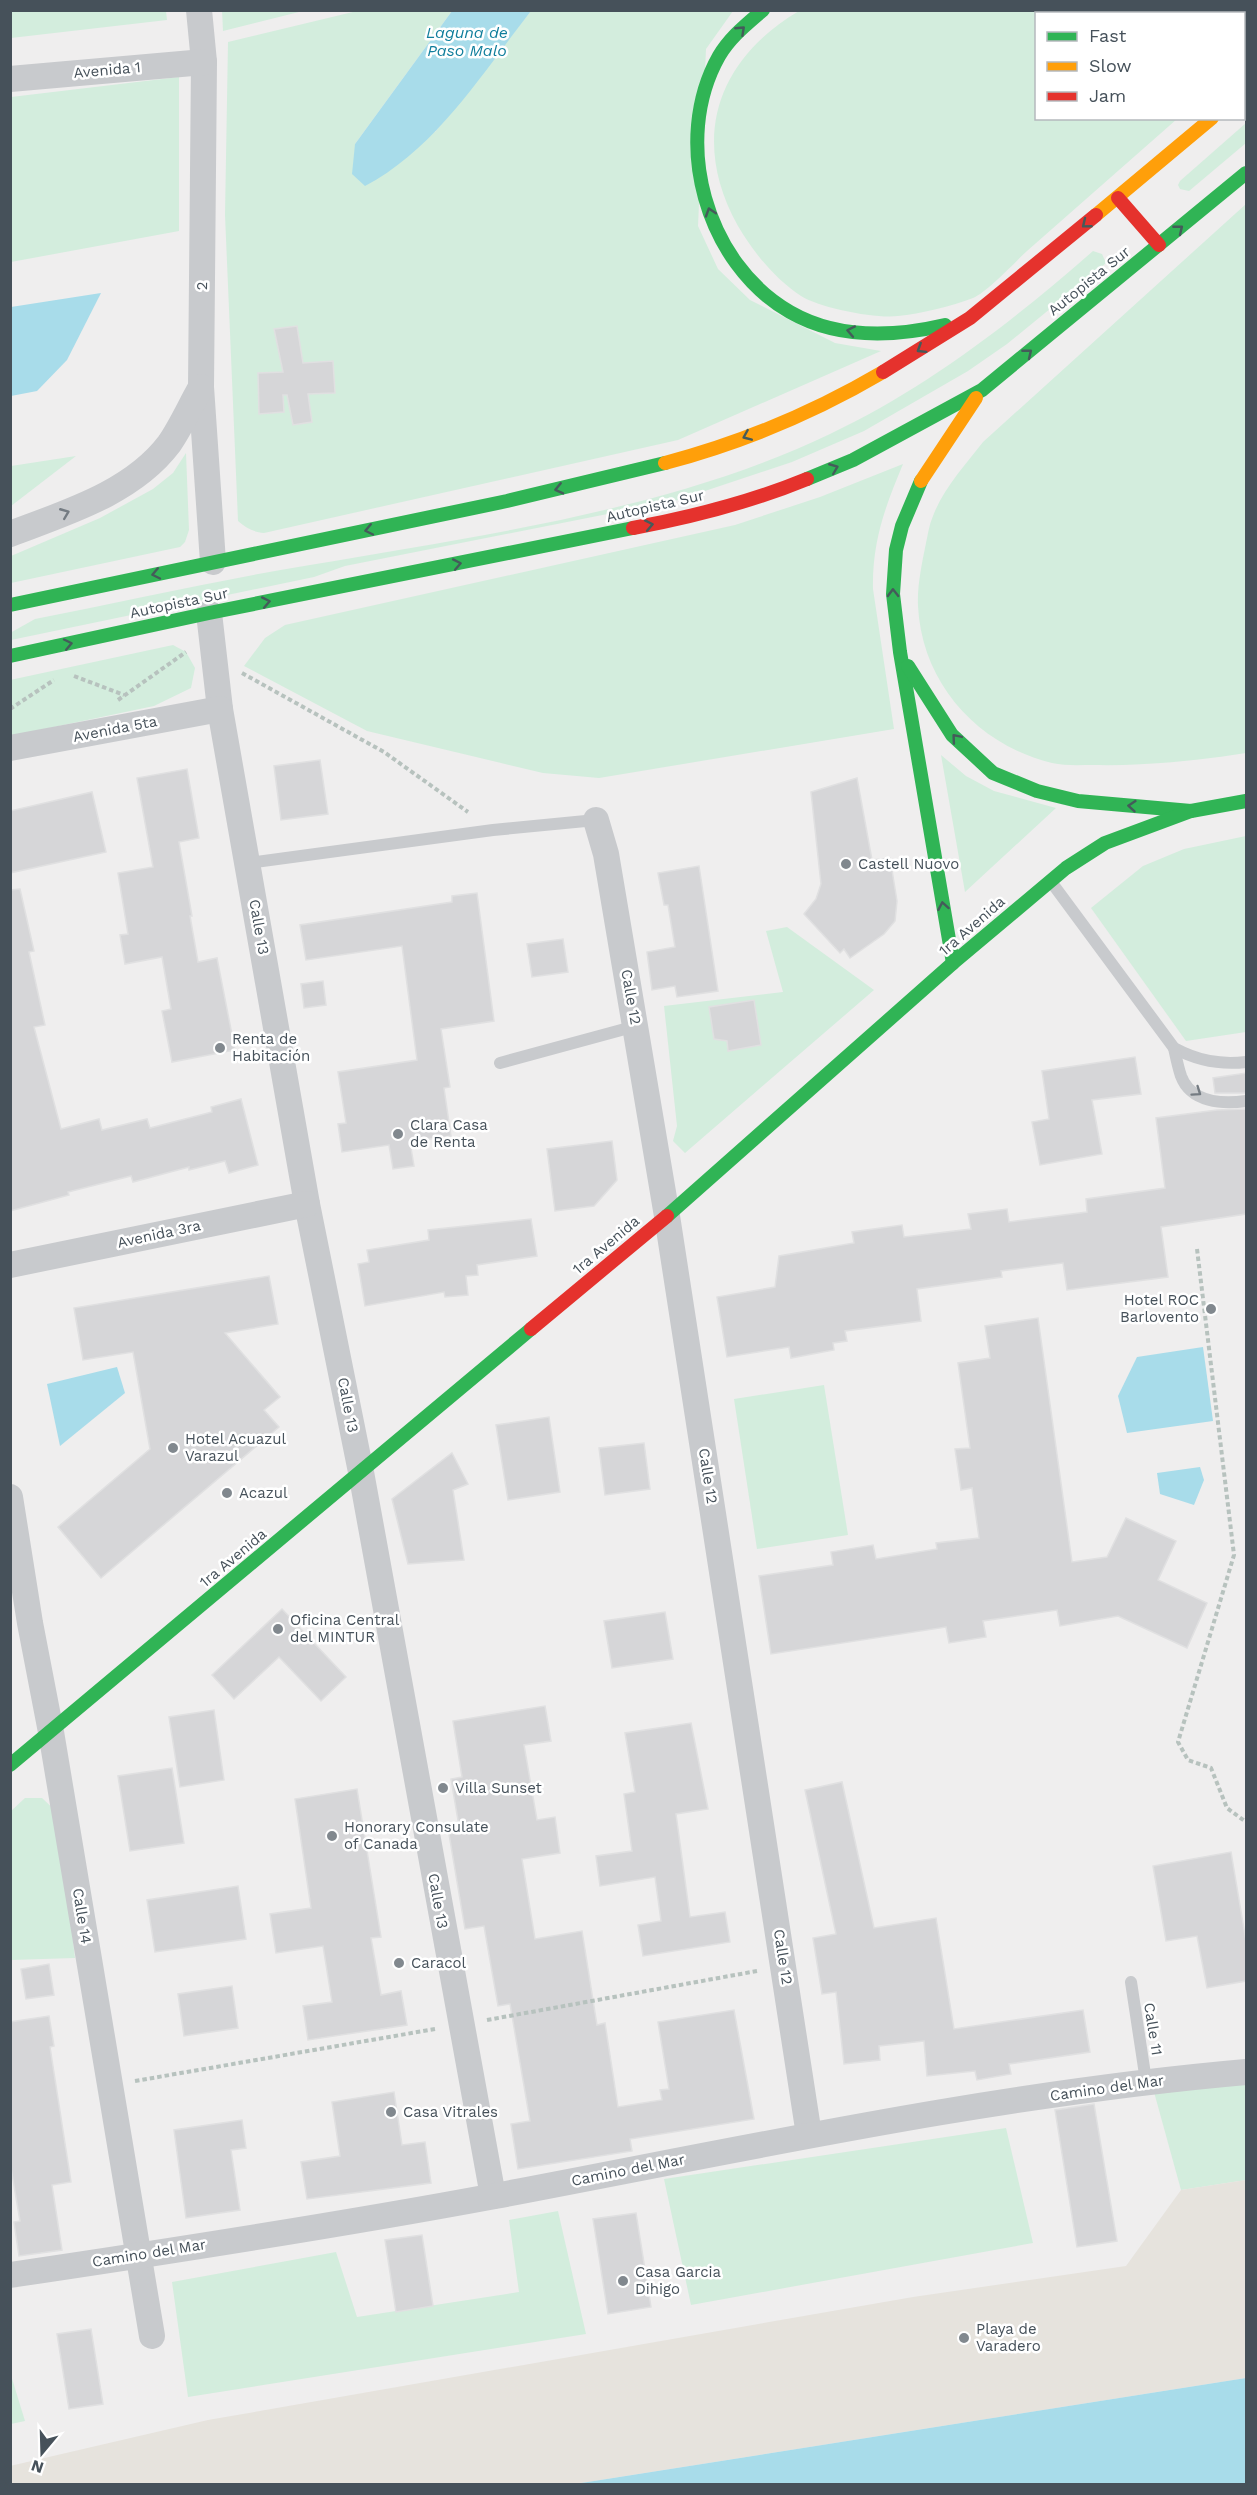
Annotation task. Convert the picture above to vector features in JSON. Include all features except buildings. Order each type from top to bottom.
[{"type":"main road","points":[[763,10],[727,43],[717,61],[700,118],[699,175],[712,219],[731,255],[742,271],[790,312],[837,328],[858,333],[891,334],[928,329],[970,318]]},
{"type":"main road","points":[[10,605],[528,497],[668,462],[739,440],[810,410],[880,374],[970,318],[1180,147],[1210,120]]},
{"type":"main road","name":"Autopista Sur","points":[[10,656],[209,613],[686,518],[772,493],[854,460],[982,390],[1246,173]]},
{"type":"main road","points":[[1118,198],[1159,245]]},
{"type":"main road","points":[[953,963],[900,652],[893,591],[895,554],[908,508],[955,427],[982,390]]},
{"type":"main road","points":[[900,652],[952,735],[993,773],[1037,790],[1078,801],[1191,811]]},
{"type":"main road","name":"1ra Avenida","points":[[10,1765],[667,1216],[953,963],[1050,881],[1105,843],[1191,811],[1246,801]]},
{"type":"street","name":"2","points":[[199,10],[204,62],[201,387],[213,562]]},
{"type":"street","name":"Avenida 1","points":[[10,79],[204,62]]},
{"type":"street","points":[[10,534],[71,510],[131,481],[169,444],[201,387]]},
{"type":"street","name":"Calle 13","points":[[209,613],[220,709],[307,1204],[361,1472],[493,2196]]},
{"type":"street","name":"Avenida 5ta","points":[[10,748],[220,709]]},
{"type":"street","name":"Calle 12","points":[[596,820],[606,854],[667,1216],[809,2135]]},
{"type":"street","name":"Avenida 3ra","points":[[10,1265],[307,1204]]},
{"type":"street","name":"Calle 14","points":[[10,1497],[20,1625],[51,1732],[152,2336]]},
{"type":"street","name":"Camino del Mar","points":[[10,2275],[140,2256],[493,2196],[809,2135],[1146,2081],[1246,2072]]},
{"type":"lane","points":[[248,863],[493,830],[596,820]]},
{"type":"lane","points":[[1050,881],[1174,1048],[1181,1078],[1194,1092],[1213,1102],[1227,1104],[1246,1101]]},
{"type":"lane","points":[[501,1063],[636,1026]]},
{"type":"lane","points":[[1174,1048],[1208,1062],[1231,1064],[1246,1062]]},
{"type":"lane","name":"Calle 11","points":[[1131,1982],[1146,2081]]},
{"type":"path","points":[[115,701],[186,652]]},
{"type":"path","points":[[215,657],[384,752],[493,830]]},
{"type":"path","points":[[74,676],[134,699]]},
{"type":"path","points":[[10,709],[54,680]]},
{"type":"path","points":[[1197,1249],[1234,1555],[1178,1742],[1188,1760],[1211,1768],[1227,1808],[1246,1822]]},
{"type":"green space","points":[[222,10],[303,10],[303,11],[223,31]]},
{"type":"green space","points":[[1197,10],[1199,12],[1035,12],[1035,120],[1176,120],[979,295],[926,312],[876,316],[821,305],[801,296],[782,282],[751,246],[738,226],[723,194],[716,163],[714,133],[719,105],[731,78],[748,53],[771,31],[799,11]]},
{"type":"green space","points":[[10,11],[166,11],[167,20],[11,38]]},
{"type":"green space","points":[[357,11],[452,11],[355,144],[435,132],[531,11],[733,11],[706,49],[698,226],[718,269],[750,300],[835,343],[881,351],[678,440],[264,533],[247,528],[238,521],[225,215],[228,42]]},
{"type":"green space","points":[[179,77],[179,231],[11,262],[11,97]]},
{"type":"green space","points":[[1246,123],[1246,143],[1189,191],[1180,189],[1178,185],[1180,181]]},
{"type":"green space","points":[[1246,204],[1246,753],[1132,765],[1057,764],[1025,754],[1000,742],[978,726],[959,707],[943,685],[930,661],[922,634],[918,598],[921,566],[937,506],[962,468],[983,442]]},
{"type":"green space","points":[[1093,251],[1102,254],[1106,263],[1007,344],[968,371],[864,431],[792,462],[678,500],[345,566],[314,577],[11,640],[10,633],[35,619],[241,577],[442,543],[575,517],[706,482],[769,460],[866,416],[934,375],[1000,328]]},
{"type":"green space","points":[[186,453],[189,530],[185,542],[180,547],[11,583],[11,556],[100,518],[153,489],[173,473]]},
{"type":"green space","points":[[76,456],[11,506],[11,466]]},
{"type":"green space","points":[[903,464],[881,525],[873,572],[873,589],[894,729],[599,778],[543,773],[367,731],[244,666],[265,638],[285,625],[735,525],[820,497]]},
{"type":"green space","points":[[173,645],[186,652],[195,668],[191,688],[154,706],[11,736],[10,680]]},
{"type":"green space","points":[[941,755],[966,776],[994,791],[1056,808],[965,892]]},
{"type":"green space","points":[[1246,836],[1246,1032],[1186,1041],[1091,908],[1143,866],[1184,849]]},
{"type":"green space","points":[[787,927],[874,990],[685,1153],[673,1141],[677,1126],[664,1006],[783,992],[766,931]]},
{"type":"green space","points":[[824,1385],[848,1535],[757,1549],[734,1399]]},
{"type":"green space","points":[[25,1798],[42,1798],[58,1813],[75,1958],[11,1960],[10,1812]]},
{"type":"green space","points":[[1246,2084],[1246,2180],[1181,2190],[1154,2092]]},
{"type":"green space","points":[[1006,2128],[1033,2243],[691,2305],[664,2179]]},
{"type":"green space","points":[[558,2211],[586,2334],[188,2397],[172,2282],[336,2252],[357,2317],[519,2292],[509,2220]]},
{"type":"green space","points":[[10,2372],[25,2421],[11,2424],[10,2424]]},
{"type":"sand","name":"Playa de Varadero","points":[[1246,2180],[1246,2378],[575,2484],[11,2484],[10,2466],[208,2420],[913,2297],[1126,2266],[1181,2190]]},
{"type":"water","name":"Laguna de Paso Malo","points":[[452,11],[531,11],[457,108],[414,151],[391,170],[365,186],[352,174],[355,144]]},
{"type":"water","points":[[101,293],[67,360],[37,391],[11,396],[11,307]]},
{"type":"water","points":[[1203,1347],[1213,1421],[1127,1433],[1118,1396],[1137,1357]]},
{"type":"water","points":[[117,1367],[125,1393],[60,1446],[47,1384]]},
{"type":"water","points":[[1200,1467],[1204,1480],[1194,1505],[1160,1494],[1157,1473]]},
{"type":"water","points":[[1246,2378],[1246,2484],[575,2484]]},
{"type":"traffic: fast","points":[[763,10],[723,49],[705,89],[698,125],[698,162],[705,198],[718,232],[737,264],[761,291],[790,312],[808,321],[846,331],[866,333],[906,332],[945,325]]},
{"type":"traffic: fast","points":[[807,479],[853,460],[982,390],[1246,173]]},
{"type":"traffic: fast","points":[[10,605],[507,501],[665,463]]},
{"type":"traffic: fast","points":[[921,481],[902,526],[896,550],[893,594],[900,652],[953,963]]},
{"type":"traffic: fast","points":[[10,656],[209,613],[633,528]]},
{"type":"traffic: fast","points":[[908,666],[952,735],[993,773],[1037,791],[1078,801],[1191,811]]},
{"type":"traffic: fast","points":[[667,1216],[953,963],[1066,868],[1105,843],[1191,811],[1246,801]]},
{"type":"traffic: fast","points":[[10,1765],[531,1329]]},
{"type":"traffic: slow","points":[[1096,215],[1210,120]]},
{"type":"traffic: slow","points":[[665,463],[722,446],[777,425],[883,372]]},
{"type":"traffic: slow","points":[[921,481],[976,398]]},
{"type":"traffic: jam","points":[[1118,198],[1159,245]]},
{"type":"traffic: jam","points":[[883,372],[970,318],[1096,215]]},
{"type":"traffic: jam","points":[[633,528],[721,508],[807,479]]},
{"type":"traffic: jam","points":[[531,1329],[667,1216]]},
{"type":"place","name":"Castell Nuovo","points":[[846,864]]},
{"type":"place","name":"Renta de Habitación","points":[[220,1048]]},
{"type":"place","name":"Clara Casa de Renta","points":[[398,1134]]},
{"type":"place","name":"Hotel ROC Barlovento","points":[[1211,1309]]},
{"type":"place","name":"Hotel Acuazul Varazul","points":[[173,1448]]},
{"type":"place","name":"Acazul","points":[[227,1493]]},
{"type":"place","name":"Oficina Central del MINTUR","points":[[278,1629]]},
{"type":"place","name":"Villa Sunset","points":[[443,1788]]},
{"type":"place","name":"Honorary Consulate of Canada","points":[[332,1836]]},
{"type":"place","name":"Caracol","points":[[399,1963]]},
{"type":"place","name":"Casa Vitrales","points":[[391,2112]]},
{"type":"place","name":"Casa Garcia Dihigo","points":[[623,2281]]},
{"type":"place","name":"Playa de Varadero","points":[[964,2338]]}]
